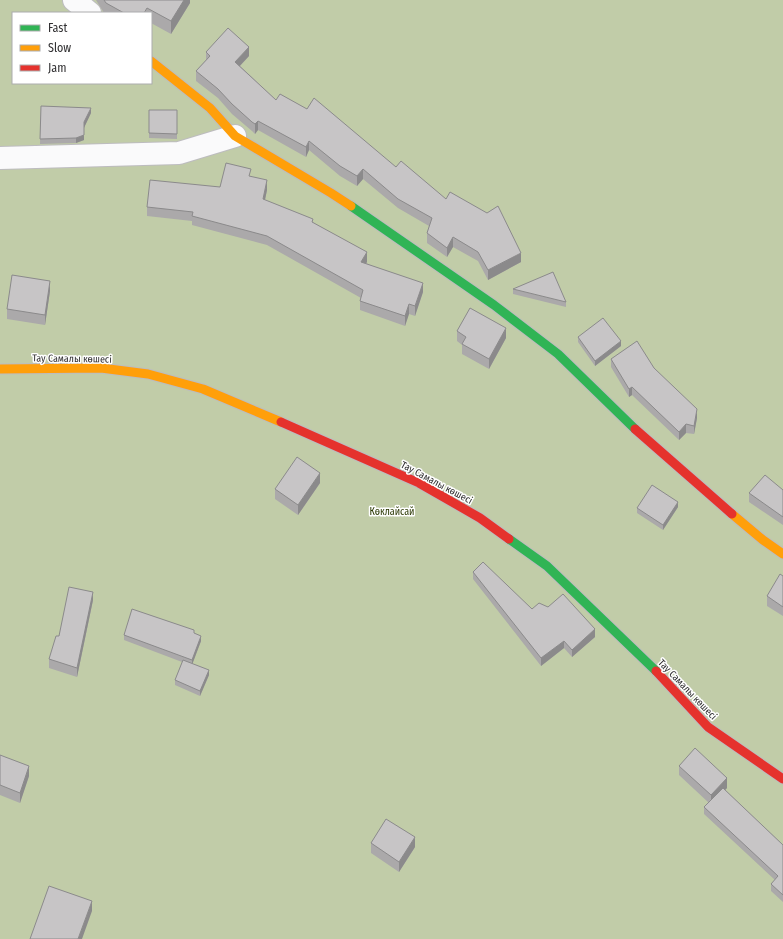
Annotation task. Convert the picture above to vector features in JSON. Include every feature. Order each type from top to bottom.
[{"type":"street","points":[[74,0],[89,12]]},
{"type":"street","points":[[152,62],[210,108],[235,136],[331,193],[494,305],[558,354],[645,439],[703,490],[783,554]]},
{"type":"street","points":[[0,158],[179,153],[235,136]]},
{"type":"street","name":"Тау Самалы көшесі","points":[[0,369],[101,368],[148,374],[203,389],[360,456],[419,483],[480,518],[547,566],[662,677],[708,727],[783,779]]},
{"type":"green space","name":"Көклайсай","points":[[0,0],[783,0],[783,939],[0,939]]},
{"type":"building","points":[[104,0],[184,0],[171,21],[147,8],[145,12],[122,12],[106,3]]},
{"type":"building","points":[[228,28],[249,47],[235,62],[276,100],[280,94],[307,109],[314,98],[396,167],[401,161],[446,199],[450,192],[487,213],[498,206],[521,253],[488,270],[478,252],[453,237],[447,248],[427,233],[432,218],[398,199],[363,169],[357,176],[340,166],[309,141],[306,147],[258,121],[255,124],[252,122],[218,89],[196,71],[210,56],[206,52]]},
{"type":"building","points":[[41,106],[91,108],[84,122],[84,135],[76,138],[40,139]]},
{"type":"building","points":[[149,110],[177,110],[177,134],[149,133]]},
{"type":"building","points":[[226,163],[251,169],[249,176],[267,180],[263,199],[313,219],[312,222],[367,252],[361,262],[423,283],[415,306],[409,304],[405,316],[360,301],[363,290],[267,236],[192,216],[193,212],[147,207],[150,180],[220,187]]},
{"type":"building","points":[[553,272],[566,302],[513,289]]},
{"type":"building","points":[[12,275],[50,281],[45,315],[7,309]]},
{"type":"building","points":[[470,308],[506,328],[489,359],[462,344],[466,337],[457,331]]},
{"type":"building","points":[[603,318],[621,341],[595,361],[578,337]]},
{"type":"building","points":[[637,341],[654,368],[697,409],[694,426],[686,424],[679,432],[632,387],[629,389],[611,359]]},
{"type":"building","points":[[297,457],[320,473],[298,505],[275,489]]},
{"type":"building","points":[[765,475],[783,490],[783,517],[749,493]]},
{"type":"building","points":[[652,485],[678,502],[663,525],[637,508]]},
{"type":"building","points":[[483,562],[532,609],[539,603],[548,607],[563,594],[595,629],[572,650],[564,641],[541,658],[473,572]]},
{"type":"building","points":[[780,574],[783,576],[783,607],[767,596]]},
{"type":"building","points":[[69,587],[93,592],[77,668],[49,659],[56,636],[59,636]]},
{"type":"building","points":[[132,609],[194,630],[194,633],[201,636],[192,660],[124,635]]},
{"type":"building","points":[[183,660],[209,670],[200,691],[175,680]]},
{"type":"building","points":[[695,748],[727,778],[711,795],[679,766]]},
{"type":"building","points":[[0,755],[29,766],[20,793],[0,785]]},
{"type":"building","points":[[723,788],[783,845],[783,895],[771,884],[778,876],[704,807]]},
{"type":"building","points":[[386,819],[415,837],[399,862],[371,843]]},
{"type":"building","points":[[49,886],[92,901],[78,939],[30,939]]},
{"type":"traffic: fast","points":[[351,206],[494,305],[558,354],[635,429]]},
{"type":"traffic: fast","points":[[509,539],[547,566],[656,671]]},
{"type":"traffic: slow","points":[[152,62],[210,108],[235,136],[351,206]]},
{"type":"traffic: slow","points":[[0,369],[101,368],[148,374],[203,389],[281,422]]},
{"type":"traffic: slow","points":[[732,514],[763,540],[783,554]]},
{"type":"traffic: jam","points":[[281,422],[419,483],[480,518],[509,539]]},
{"type":"traffic: jam","points":[[635,429],[732,514]]},
{"type":"traffic: jam","points":[[656,671],[708,727],[783,779]]}]
